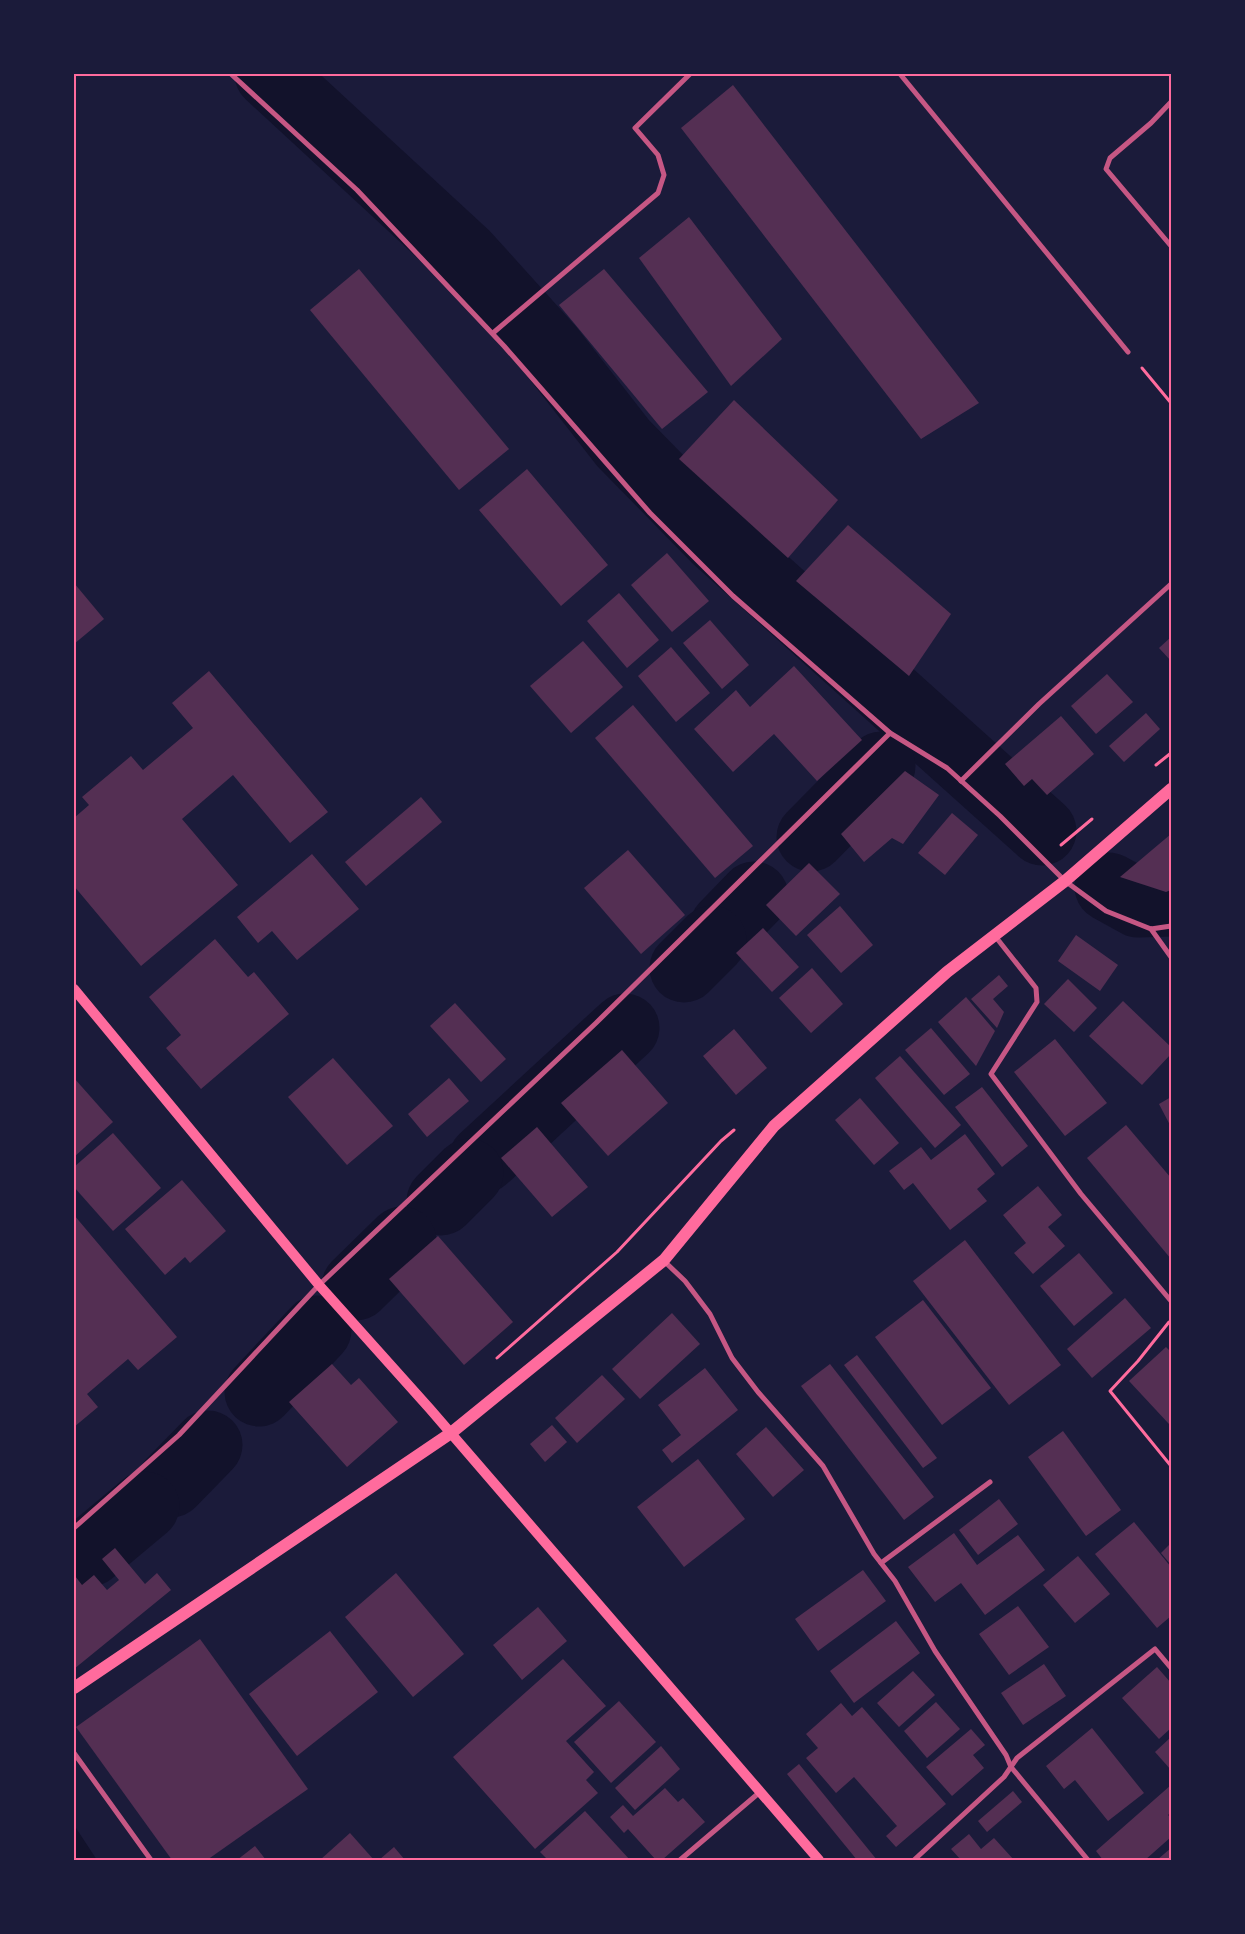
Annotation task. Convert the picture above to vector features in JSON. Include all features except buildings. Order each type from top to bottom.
[{"type":"main road","points":[[74,1688],[451,1433],[664,1260],[774,1126],[948,972],[1065,881],[1171,789]]},
{"type":"main road","points":[[74,989],[319,1285],[451,1433],[819,1860]]},
{"type":"street","points":[[231,74],[357,190],[494,332],[650,512],[733,596],[890,733],[947,768],[962,780],[1065,881],[1106,911],[1151,929],[1171,926]]},
{"type":"street","points":[[494,332],[658,193],[664,175],[658,155],[635,128],[690,74]]},
{"type":"street","points":[[900,74],[1128,352]]},
{"type":"street","points":[[1171,102],[1152,123],[1110,158],[1106,169],[1171,246]]},
{"type":"street","points":[[962,780],[1039,704],[1171,584]]},
{"type":"street","points":[[74,1528],[179,1434],[319,1285],[596,1023],[890,733]]},
{"type":"street","points":[[1151,929],[1171,957]]},
{"type":"street","points":[[994,935],[1036,988],[1037,1002],[991,1074],[1081,1194],[1171,1301]]},
{"type":"street","points":[[664,1260],[684,1281],[710,1314],[732,1358],[752,1385],[823,1466],[881,1563],[895,1582],[935,1651],[1006,1755],[1011,1767],[1088,1860]]},
{"type":"street","points":[[881,1563],[990,1482]]},
{"type":"street","points":[[914,1860],[1004,1777],[1017,1758],[1154,1649],[1171,1668]]},
{"type":"street","points":[[74,1753],[151,1860]]},
{"type":"street","points":[[680,1860],[760,1792]]},
{"type":"path","points":[[1128,352],[1171,403]]},
{"type":"path","points":[[1171,1320],[1110,1391],[1171,1466]]},
{"type":"shaded area","points":[[74,1825],[97,1860],[74,1860]]},
{"type":"waterway","points":[[269,74],[465,255],[549,348],[623,443],[717,539],[1042,831]]},
{"type":"waterway","points":[[811,837],[881,766]]},
{"type":"waterway","points":[[1109,887],[1138,903],[1171,902]]},
{"type":"waterway","points":[[724,927],[754,896]]},
{"type":"waterway","points":[[684,968],[712,940]]},
{"type":"waterway","points":[[483,1159],[625,1028]]},
{"type":"waterway","points":[[441,1201],[469,1173]]},
{"type":"waterway","points":[[356,1286],[402,1241]]},
{"type":"waterway","points":[[259,1392],[317,1330]]},
{"type":"waterway","points":[[171,1483],[208,1445]]},
{"type":"waterway","points":[[90,1552],[145,1506]]}]
